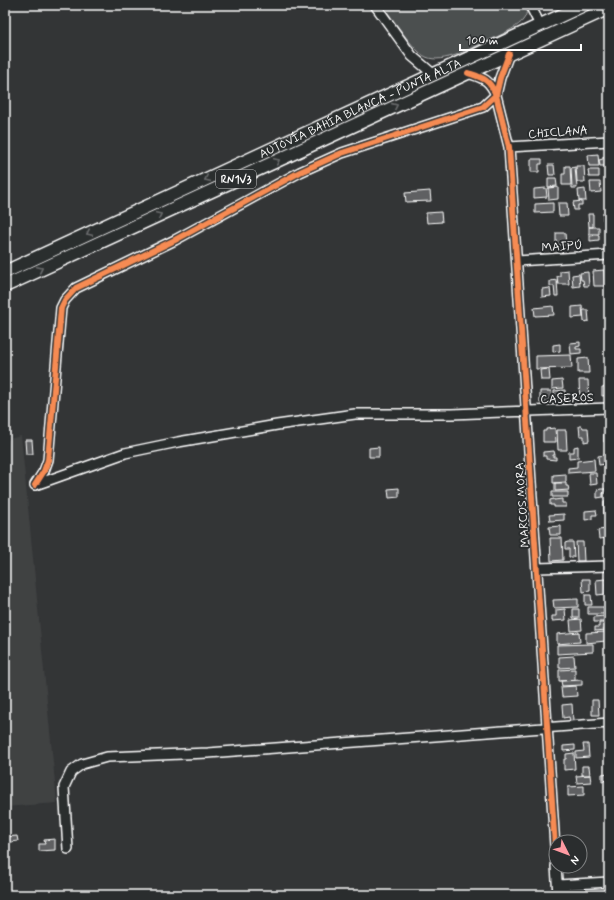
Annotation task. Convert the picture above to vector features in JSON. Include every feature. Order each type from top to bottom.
[{"type":"main road","name":"AUTOVÍA BAHÍA BLANCA - PUNTA ALTA","points":[[5,272],[584,5]]},
{"type":"main road","name":"AUTOVÍA BAHÍA BLANCA - PUNTA ALTA","points":[[5,286],[609,8]]},
{"type":"street","points":[[375,5],[412,56],[433,74]]},
{"type":"street","points":[[530,5],[540,25]]},
{"type":"street","points":[[496,95],[500,78],[509,54]]},
{"type":"street","points":[[468,73],[485,79],[492,85],[496,95]]},
{"type":"street","name":"MARCOS MORA","points":[[496,95],[509,147],[554,834]]},
{"type":"street","name":"CASEROS","points":[[496,95],[483,107],[342,153],[314,166],[175,240],[76,288],[65,300],[62,308],[48,460],[44,471],[35,485],[125,453],[178,442],[277,425],[355,414],[452,414],[609,408]]},
{"type":"street","name":"CHICLANA","points":[[509,147],[609,141]]},
{"type":"street","name":"MAIPÚ","points":[[517,261],[609,255]]},
{"type":"street","points":[[537,568],[609,566]]},
{"type":"street","points":[[68,849],[64,786],[71,772],[82,764],[107,757],[208,753],[609,723]]},
{"type":"street","points":[[557,874],[558,895]]},
{"type":"street","points":[[558,885],[609,882]]},
{"type":"shaded area","points":[[382,5],[526,5],[527,11],[526,15],[519,24],[512,29],[456,55],[433,59],[421,54],[415,48]]},
{"type":"shaded area","points":[[595,5],[606,5],[5,281],[5,277]]},
{"type":"shaded area","points":[[21,436],[57,803],[5,807],[5,452],[9,439]]},
{"type":"building","points":[[598,154],[599,166],[589,166],[588,155]]},
{"type":"building","points":[[603,157],[609,157],[609,166],[600,166],[599,160],[603,159]]},
{"type":"building","points":[[531,159],[542,159],[542,164],[539,164],[539,172],[531,172]]},
{"type":"building","points":[[548,165],[554,165],[555,175],[549,175]]},
{"type":"building","points":[[565,166],[570,166],[571,185],[562,185],[562,174],[565,174]]},
{"type":"building","points":[[576,166],[584,166],[585,182],[577,182]]},
{"type":"building","points":[[575,167],[577,188],[572,188],[571,168]]},
{"type":"building","points":[[588,170],[599,170],[599,177],[589,177]]},
{"type":"building","points":[[548,178],[556,178],[557,186],[548,187]]},
{"type":"building","points":[[590,182],[600,182],[601,192],[591,193]]},
{"type":"building","points":[[558,187],[558,199],[549,200],[548,188]]},
{"type":"building","points":[[546,188],[547,197],[534,198],[534,189]]},
{"type":"building","points":[[585,189],[586,201],[579,201],[578,190]]},
{"type":"building","points":[[430,191],[431,201],[406,202],[405,193]]},
{"type":"building","points":[[582,201],[582,205],[578,205],[578,210],[574,210],[573,202]]},
{"type":"building","points":[[553,203],[553,212],[535,213],[535,204]]},
{"type":"building","points":[[558,203],[567,203],[568,216],[559,216]]},
{"type":"building","points":[[441,212],[442,222],[427,223],[426,213]]},
{"type":"building","points":[[603,213],[609,213],[609,220],[603,220]]},
{"type":"building","points":[[588,214],[593,214],[593,227],[589,227]]},
{"type":"building","points":[[589,227],[599,227],[599,234],[589,234]]},
{"type":"building","points":[[556,233],[565,233],[566,245],[556,245]]},
{"type":"building","points":[[599,235],[599,240],[590,241],[590,236]]},
{"type":"building","points":[[568,270],[569,284],[558,284],[557,276],[560,276],[560,271]]},
{"type":"building","points":[[604,270],[605,286],[594,286],[593,271]]},
{"type":"building","points":[[588,272],[589,286],[584,286],[580,273]]},
{"type":"building","points":[[579,274],[580,286],[573,287],[572,275]]},
{"type":"building","points":[[557,280],[558,296],[555,296],[554,286],[550,286],[550,281]]},
{"type":"building","points":[[550,288],[551,296],[542,297],[542,289]]},
{"type":"building","points":[[553,306],[554,315],[535,316],[534,308]]},
{"type":"building","points":[[582,306],[583,317],[572,318],[572,307]]},
{"type":"building","points":[[583,310],[588,310],[589,321],[584,322]]},
{"type":"building","points":[[580,342],[580,346],[576,347],[576,349],[581,349],[581,353],[571,354],[570,343]]},
{"type":"building","points":[[560,344],[560,351],[553,352],[553,345]]},
{"type":"building","points":[[571,355],[572,368],[536,369],[536,356]]},
{"type":"building","points":[[588,358],[589,373],[578,373],[578,359]]},
{"type":"building","points":[[549,369],[550,380],[541,380],[540,370]]},
{"type":"building","points":[[562,380],[563,388],[552,389],[552,381]]},
{"type":"building","points":[[579,380],[588,380],[589,402],[580,403]]},
{"type":"building","points":[[609,386],[609,395],[602,396],[602,387]]},
{"type":"building","points":[[565,390],[565,398],[567,398],[567,403],[554,404],[554,391]]},
{"type":"building","points":[[540,391],[551,391],[552,403],[540,403]]},
{"type":"building","points":[[609,424],[609,442],[604,442],[604,425]]},
{"type":"building","points":[[579,426],[588,428],[589,441],[584,442],[584,436],[580,436]]},
{"type":"building","points":[[555,428],[556,442],[543,442],[543,431],[546,431],[546,429]]},
{"type":"building","points":[[557,430],[566,430],[567,450],[558,450]]},
{"type":"building","points":[[25,440],[32,440],[33,454],[26,454]]},
{"type":"building","points":[[578,446],[578,458],[569,459],[569,452],[574,452],[574,447]]},
{"type":"building","points":[[379,447],[379,457],[369,457],[369,448]]},
{"type":"building","points":[[554,451],[555,455],[553,455],[553,457],[556,457],[556,460],[546,459],[546,456],[543,456],[543,452]]},
{"type":"building","points":[[605,455],[606,464],[599,465],[598,456]]},
{"type":"building","points":[[594,459],[595,471],[568,473],[568,468],[577,467],[577,461]]},
{"type":"building","points":[[589,473],[596,473],[597,484],[590,485]]},
{"type":"building","points":[[566,474],[566,482],[553,483],[553,475]]},
{"type":"building","points":[[555,483],[566,483],[569,490],[555,491]]},
{"type":"building","points":[[399,488],[399,497],[389,498],[388,489]]},
{"type":"building","points":[[608,489],[608,493],[603,493],[603,497],[597,498],[597,490]]},
{"type":"building","points":[[552,492],[568,492],[568,497],[552,497]]},
{"type":"building","points":[[562,499],[562,503],[566,503],[566,507],[554,507],[554,505],[550,505],[550,500]]},
{"type":"building","points":[[604,501],[609,501],[609,515],[604,515]]},
{"type":"building","points":[[596,510],[597,515],[592,515],[592,519],[585,520],[585,511]]},
{"type":"building","points":[[564,514],[564,520],[550,521],[549,515]]},
{"type":"building","points":[[561,526],[561,535],[550,535],[549,527]]},
{"type":"building","points":[[607,529],[608,538],[599,539],[598,530]]},
{"type":"building","points":[[550,538],[562,538],[563,560],[551,561]]},
{"type":"building","points":[[573,542],[574,557],[569,557],[569,549],[565,549],[565,543]]},
{"type":"building","points":[[576,542],[583,542],[584,561],[577,561]]},
{"type":"building","points":[[582,579],[590,579],[590,591],[583,592]]},
{"type":"building","points":[[605,579],[606,594],[597,595],[596,580]]},
{"type":"building","points":[[585,595],[591,595],[592,605],[585,605]]},
{"type":"building","points":[[578,599],[578,607],[554,608],[553,600]]},
{"type":"building","points":[[588,607],[604,607],[604,614],[588,614]]},
{"type":"building","points":[[565,609],[566,620],[552,621],[552,616],[556,616],[556,610]]},
{"type":"building","points":[[573,609],[579,609],[579,618],[573,618]]},
{"type":"building","points":[[604,616],[605,622],[594,622],[594,617]]},
{"type":"building","points":[[581,619],[582,630],[571,631],[570,620]]},
{"type":"building","points":[[599,623],[605,623],[606,630],[595,631],[595,627],[599,627]]},
{"type":"building","points":[[579,632],[580,642],[557,644],[557,634]]},
{"type":"building","points":[[606,632],[606,641],[586,643],[586,633]]},
{"type":"building","points":[[593,644],[593,652],[557,654],[557,645]]},
{"type":"building","points":[[574,656],[575,667],[559,668],[559,657]]},
{"type":"building","points":[[575,669],[575,680],[559,681],[559,670]]},
{"type":"building","points":[[582,680],[582,685],[562,686],[561,681]]},
{"type":"building","points":[[576,686],[577,696],[562,697],[561,687]]},
{"type":"building","points":[[592,700],[598,700],[599,715],[592,715]]},
{"type":"building","points":[[572,704],[573,721],[570,721],[569,717],[563,718],[562,705]]},
{"type":"building","points":[[583,744],[588,744],[589,757],[576,758],[576,752],[584,751]]},
{"type":"building","points":[[575,745],[575,750],[563,751],[563,746]]},
{"type":"building","points":[[574,753],[575,769],[564,770],[564,759],[566,759],[566,754]]},
{"type":"building","points":[[582,766],[589,766],[590,775],[582,775]]},
{"type":"building","points":[[609,773],[609,780],[602,781],[602,774]]},
{"type":"building","points":[[590,775],[591,782],[577,783],[576,776]]},
{"type":"building","points":[[584,786],[584,795],[568,796],[568,787]]},
{"type":"building","points":[[17,836],[18,841],[5,843],[5,837]]},
{"type":"building","points":[[55,839],[55,850],[39,851],[39,844],[45,844],[44,840]]},
{"type":"cycle path","points":[[509,54],[500,78],[496,95],[509,147],[554,834]]},
{"type":"cycle path","points":[[35,485],[44,471],[48,460],[61,308],[65,300],[76,288],[175,240],[300,172],[342,153],[483,107],[496,95],[488,82],[478,76],[468,73]]}]
